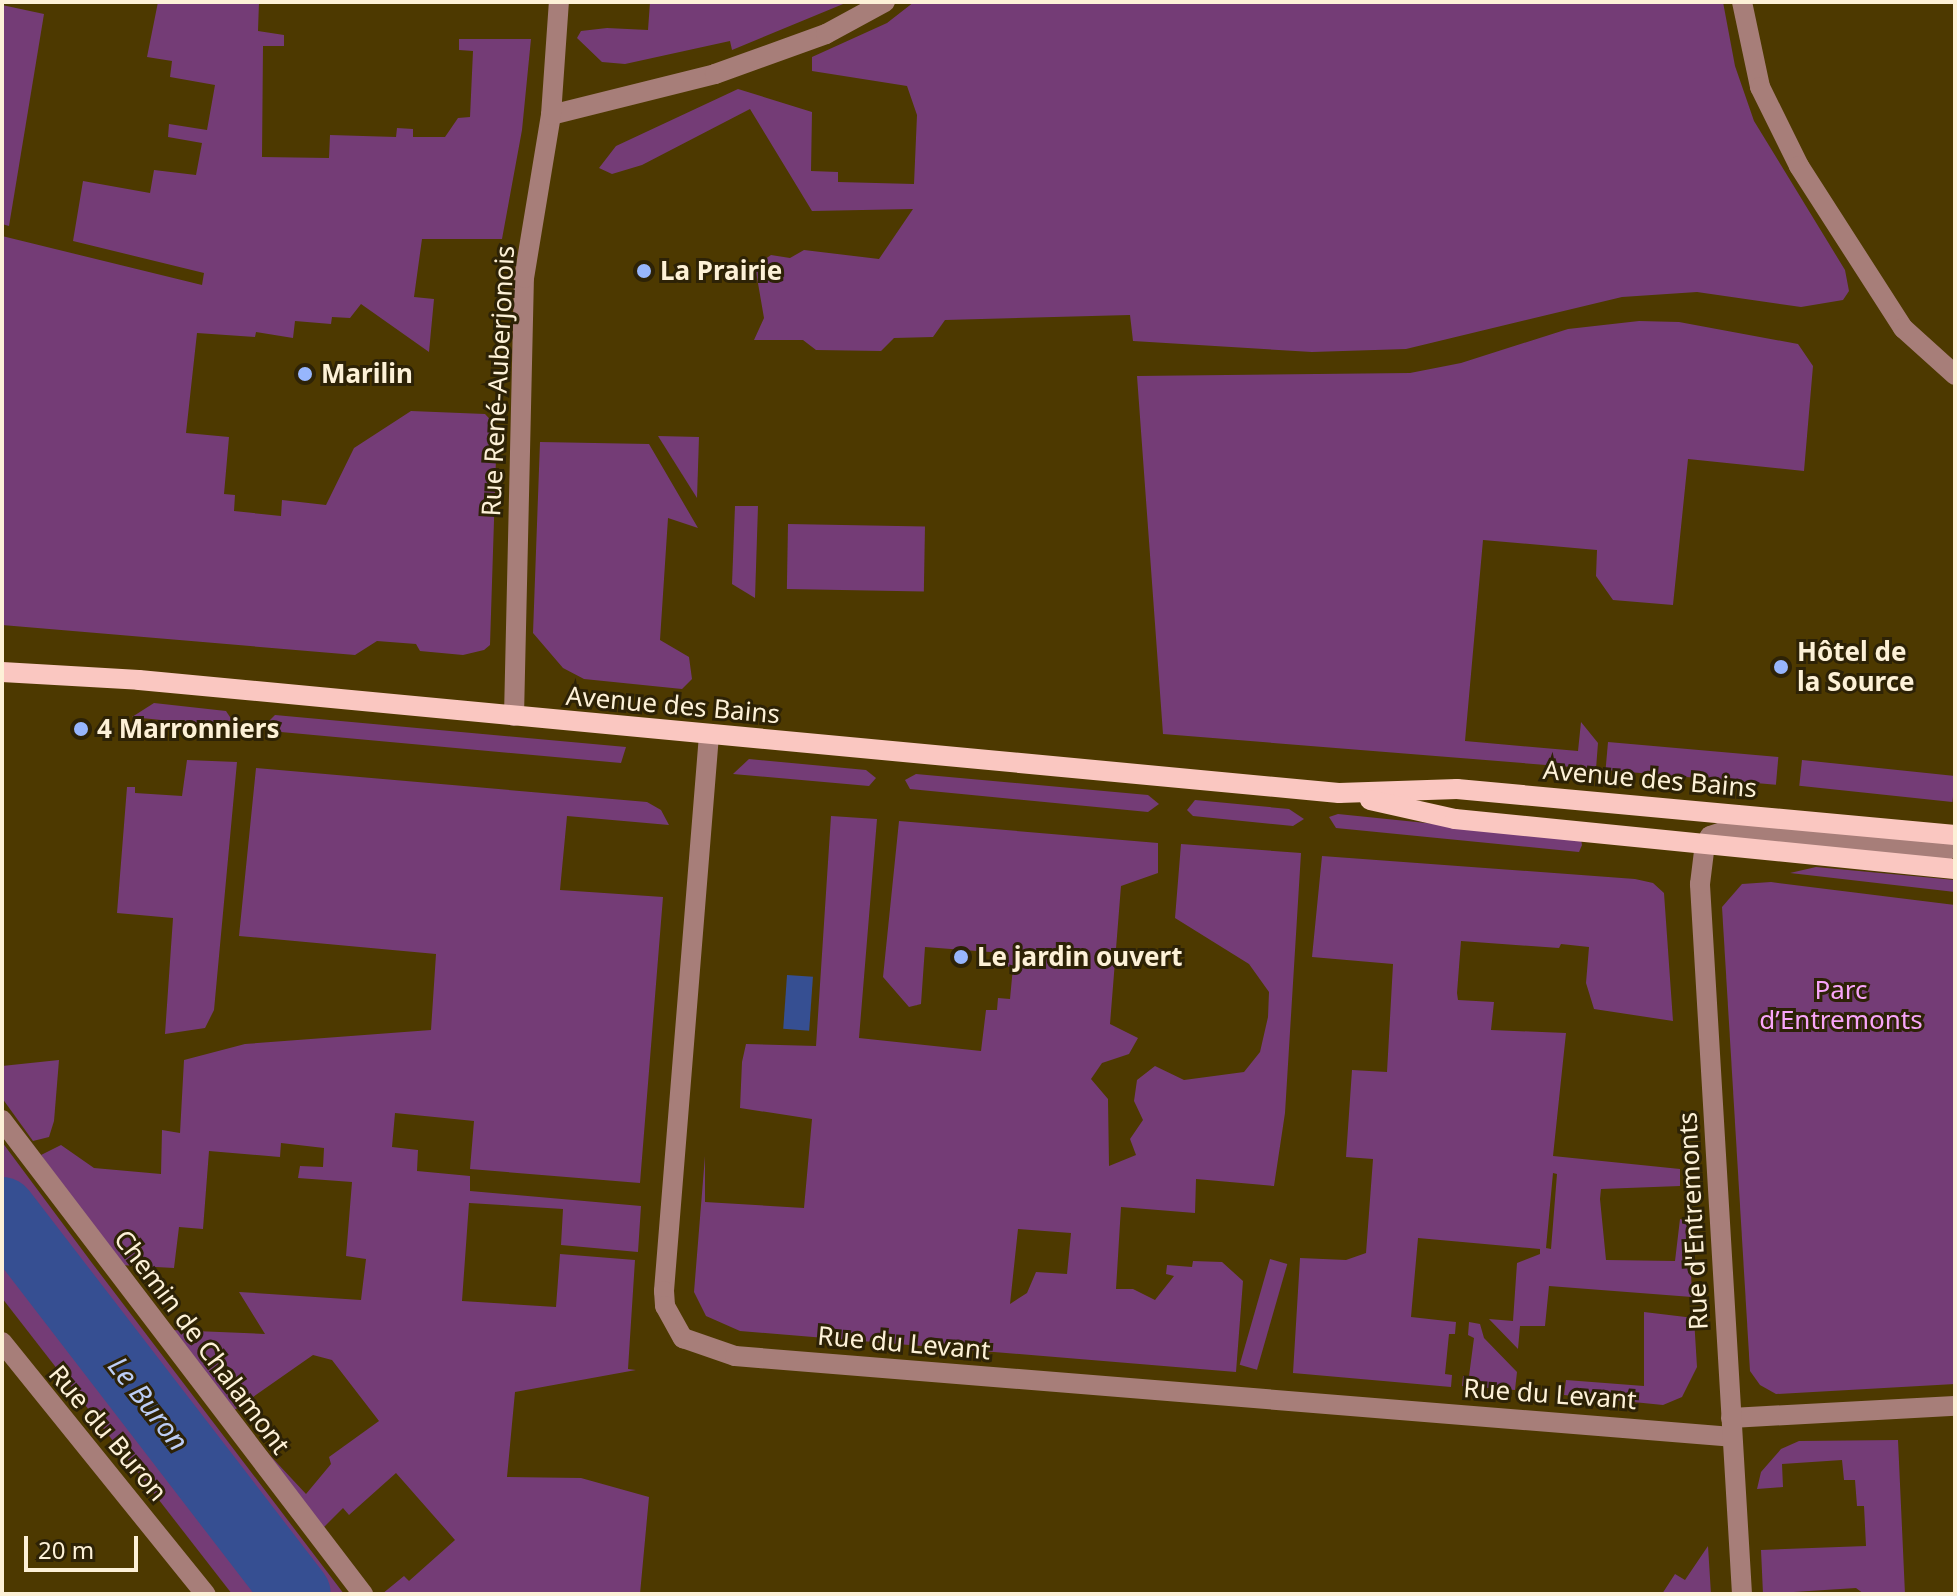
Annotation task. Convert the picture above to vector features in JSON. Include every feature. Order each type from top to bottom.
[{"type":"main road","name":"Avenue des Bains","points":[[2,672],[1339,793],[1457,789],[1955,838]]},
{"type":"main road","name":"Avenue des Bains","points":[[1339,793],[1455,819],[1955,869]]},
{"type":"street","name":"Rue René-Auberjonois","points":[[514,716],[524,278],[551,115],[559,2]]},
{"type":"street","points":[[551,115],[715,74],[826,34],[885,2]]},
{"type":"street","points":[[1742,2],[1760,87],[1799,166],[1903,328],[1955,375]]},
{"type":"street","name":"Rue du Levant","points":[[709,735],[664,1291],[665,1306],[683,1338],[735,1356],[1731,1427],[1955,1406]]},
{"type":"street","name":"Avenue des Bains","points":[[1705,845],[1710,836],[1728,830],[1947,850],[1955,838]]},
{"type":"street","name":"Rue d'Entremonts","points":[[1705,845],[1700,884],[1742,1594]]},
{"type":"street","name":"Chemin de Chalamont","points":[[2,1120],[363,1594]]},
{"type":"street","name":"Rue du Buron","points":[[2,1342],[205,1594]]},
{"type":"green space","points":[[158,2],[259,2],[258,31],[284,35],[284,46],[263,46],[262,157],[329,158],[330,135],[396,137],[397,128],[413,129],[413,137],[445,137],[458,118],[470,117],[473,51],[459,50],[459,39],[531,39],[522,130],[502,239],[422,239],[414,297],[434,299],[429,352],[361,304],[350,318],[332,317],[331,324],[295,321],[293,338],[256,332],[255,337],[197,333],[186,433],[229,437],[224,494],[235,495],[234,511],[281,516],[282,500],[326,505],[354,448],[411,411],[485,414],[497,427],[490,645],[484,650],[463,655],[420,651],[416,644],[377,641],[355,655],[2,625],[2,236],[202,285],[204,273],[73,241],[83,181],[150,193],[154,170],[196,175],[202,143],[168,137],[169,124],[207,130],[215,85],[170,77],[172,61],[147,57]]},
{"type":"green space","points":[[650,2],[848,2],[732,50],[730,41],[625,64],[602,62],[577,38],[581,31],[607,28],[648,30]]},
{"type":"green space","points":[[914,2],[1723,2],[1735,66],[1754,121],[1845,270],[1849,291],[1843,300],[1801,307],[1697,292],[1622,297],[1406,349],[1312,352],[1133,341],[1130,315],[945,320],[933,337],[894,338],[881,351],[816,350],[803,340],[754,340],[764,318],[755,266],[771,255],[790,258],[804,250],[879,259],[913,209],[812,211],[750,109],[642,165],[612,174],[599,168],[616,146],[738,89],[812,112],[811,171],[838,172],[838,182],[914,184],[917,115],[907,86],[812,71],[812,57],[887,23]]},
{"type":"green space","points":[[2,5],[44,14],[9,226],[2,224]]},
{"type":"green space","points":[[1639,321],[1679,322],[1798,344],[1813,366],[1804,471],[1688,459],[1673,605],[1613,600],[1596,576],[1597,550],[1483,540],[1465,741],[1578,751],[1581,722],[1598,743],[1596,769],[1163,734],[1137,376],[1410,373],[1461,363],[1568,329]]},
{"type":"green space","points":[[658,436],[699,437],[697,498]]},
{"type":"green space","points":[[540,442],[649,444],[698,528],[668,518],[660,640],[689,657],[692,679],[682,689],[584,679],[563,668],[533,633]]},
{"type":"green space","points":[[735,506],[758,506],[755,598],[732,584]]},
{"type":"green space","points":[[788,524],[925,526],[924,591],[787,589]]},
{"type":"green space","points":[[154,703],[226,711],[232,720],[219,726],[132,717]]},
{"type":"green space","points":[[275,715],[626,747],[621,763],[270,731],[267,723]]},
{"type":"green space","points":[[1608,742],[1778,757],[1776,785],[1606,770]]},
{"type":"green space","points":[[749,759],[866,770],[876,778],[869,786],[733,774]]},
{"type":"green space","points":[[187,760],[237,762],[214,1010],[205,1028],[165,1034],[173,918],[117,913],[127,787],[135,787],[135,793],[182,796]]},
{"type":"green space","points":[[1802,760],[1955,776],[1952,802],[1799,786]]},
{"type":"green space","points":[[256,768],[647,802],[661,810],[669,825],[567,816],[560,890],[663,897],[640,1183],[470,1169],[474,1121],[395,1113],[392,1147],[418,1150],[417,1171],[470,1176],[470,1191],[641,1206],[638,1252],[561,1245],[563,1209],[469,1203],[462,1301],[556,1307],[560,1254],[635,1260],[628,1369],[636,1370],[515,1392],[507,1477],[581,1478],[649,1497],[640,1594],[382,1594],[404,1576],[409,1581],[455,1540],[396,1473],[349,1515],[343,1508],[322,1529],[252,1436],[306,1494],[331,1464],[329,1457],[379,1421],[332,1360],[313,1355],[233,1411],[171,1330],[265,1334],[239,1292],[361,1300],[366,1259],[346,1256],[352,1182],[298,1178],[300,1166],[323,1167],[324,1148],[281,1143],[280,1157],[209,1151],[203,1229],[179,1227],[174,1268],[120,1265],[41,1155],[61,1145],[94,1168],[161,1174],[162,1130],[180,1133],[184,1060],[245,1044],[431,1030],[436,954],[239,936]]},
{"type":"green space","points":[[916,774],[1148,795],[1159,804],[1148,812],[910,789],[905,780]]},
{"type":"green space","points":[[1195,800],[1289,809],[1304,819],[1293,826],[1193,816],[1187,810]]},
{"type":"green space","points":[[1338,814],[1581,839],[1582,845],[1579,852],[1336,828],[1329,817]]},
{"type":"green space","points":[[831,816],[877,819],[859,1038],[981,1051],[986,1010],[997,1010],[998,998],[1010,999],[1013,967],[1002,966],[1003,953],[925,947],[921,1004],[909,1007],[883,977],[899,821],[1158,843],[1158,873],[1121,886],[1110,1024],[1138,1038],[1129,1054],[1102,1063],[1091,1079],[1108,1099],[1109,1166],[1136,1155],[1130,1139],[1143,1120],[1134,1101],[1137,1080],[1155,1066],[1184,1080],[1244,1072],[1260,1052],[1268,1017],[1269,992],[1249,964],[1175,918],[1181,844],[1301,853],[1285,1113],[1274,1186],[1196,1179],[1195,1213],[1121,1207],[1116,1289],[1133,1289],[1155,1300],[1174,1276],[1166,1274],[1167,1265],[1192,1267],[1193,1261],[1222,1262],[1243,1281],[1236,1372],[740,1331],[706,1316],[694,1292],[705,1156],[705,1202],[804,1208],[812,1119],[740,1108],[746,1044],[816,1046]],"holes":[[[1018,1229],[1071,1233],[1067,1274],[1036,1272],[1027,1293],[1010,1304]]]},
{"type":"green space","points":[[1322,856],[1635,879],[1653,883],[1664,893],[1673,1021],[1594,1009],[1586,983],[1589,947],[1561,944],[1559,948],[1461,941],[1457,993],[1458,1000],[1494,1002],[1491,1030],[1566,1033],[1553,1156],[1680,1169],[1680,1186],[1601,1189],[1600,1199],[1606,1260],[1675,1261],[1680,1219],[1689,1221],[1692,1297],[1549,1286],[1545,1326],[1520,1326],[1518,1349],[1489,1319],[1513,1321],[1517,1263],[1540,1254],[1540,1249],[1418,1238],[1411,1317],[1456,1322],[1455,1334],[1449,1334],[1445,1374],[1452,1375],[1451,1387],[1293,1373],[1300,1258],[1346,1260],[1366,1253],[1373,1159],[1346,1157],[1352,1070],[1387,1072],[1393,964],[1312,957]],"holes":[[[1553,1173],[1557,1174],[1551,1249],[1546,1248]]]},
{"type":"green space","points":[[1816,867],[1955,880],[1955,892],[1790,873]]},
{"type":"green space","name":"Parc d’Entremonts","points":[[1771,882],[1955,905],[1955,1384],[1776,1394],[1760,1385],[1750,1371],[1722,907],[1742,884]]},
{"type":"green space","points":[[59,1060],[54,1121],[49,1137],[33,1141],[2,1098],[2,1066]]},
{"type":"green space","points":[[2,1142],[344,1594],[312,1594],[2,1192]]},
{"type":"green space","points":[[2,1236],[276,1594],[232,1594],[2,1298]]},
{"type":"green space","points":[[1270,1259],[1287,1264],[1257,1370],[1240,1365]]},
{"type":"green space","points":[[1644,1312],[1694,1318],[1697,1367],[1682,1397],[1663,1405],[1564,1395],[1566,1380],[1644,1386]]},
{"type":"green space","points":[[1469,1322],[1480,1324],[1484,1338],[1517,1372],[1515,1390],[1462,1386],[1463,1376],[1469,1376],[1474,1338],[1468,1335]]},
{"type":"green space","points":[[1898,1440],[1905,1594],[1864,1594],[1856,1588],[1763,1594],[1761,1550],[1866,1546],[1864,1506],[1857,1506],[1855,1480],[1844,1480],[1842,1460],[1782,1464],[1783,1487],[1757,1489],[1761,1472],[1781,1449],[1799,1441]]},
{"type":"green space","points":[[1708,1546],[1711,1594],[1662,1594],[1675,1574],[1685,1580]]},
{"type":"water","points":[[787,975],[813,977],[809,1031],[783,1029]]},
{"type":"waterway","name":"Le Buron","points":[[2,1211],[297,1594]]},
{"type":"place","name":"La Prairie","points":[[644,271]]},
{"type":"place","name":"Marilin","points":[[305,374]]},
{"type":"place","name":"Hôtel de la Source","points":[[1781,667]]},
{"type":"place","name":"4 Marronniers","points":[[81,729]]},
{"type":"place","name":"Le jardin ouvert","points":[[961,957]]}]
